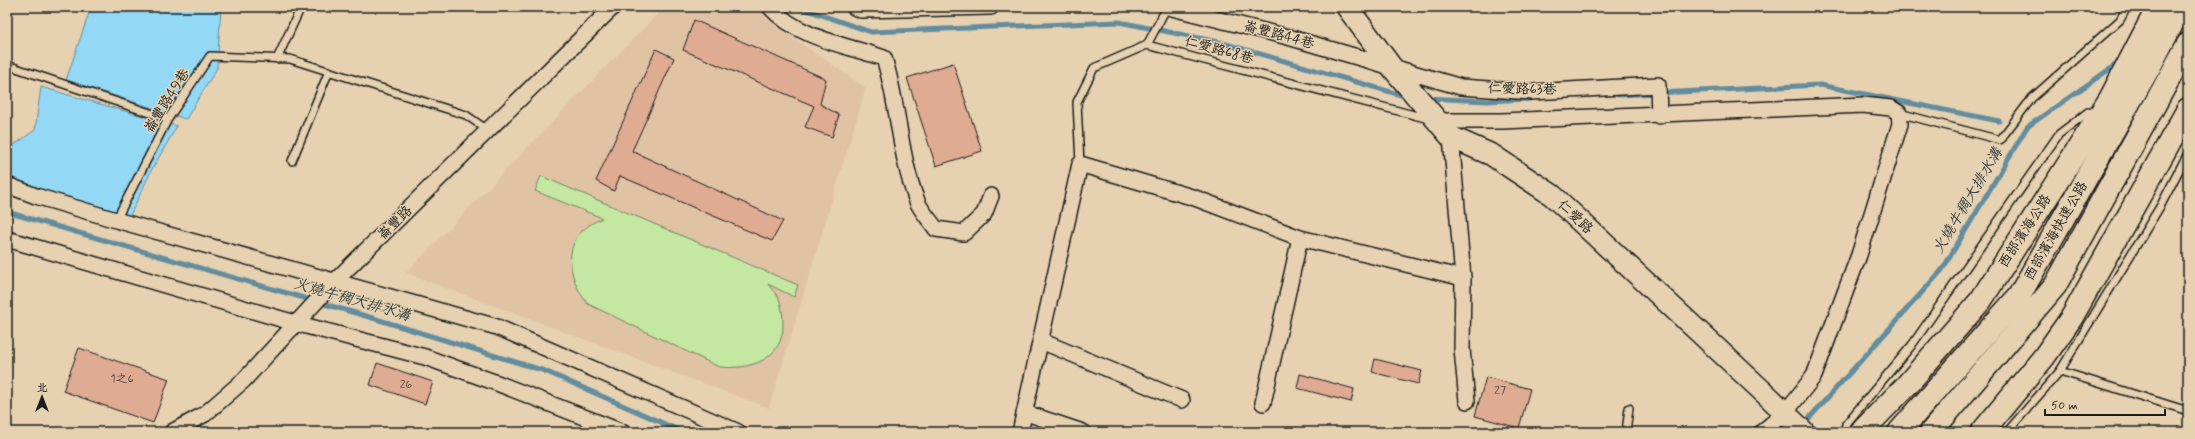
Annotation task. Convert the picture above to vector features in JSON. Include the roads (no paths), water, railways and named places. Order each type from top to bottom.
[{"type":"main road","name":"西部濱海公路","points":[[1861,432],[1905,387],[1982,300],[2110,99],[2158,7]]},
{"type":"main road","name":"西部濱海快速公路","points":[[1899,432],[2019,296],[2151,64],[2181,7]]},
{"type":"main road","name":"西部濱海快速公路","points":[[1931,432],[2055,286],[2188,44]]},
{"type":"main road","points":[[1982,432],[2044,357],[2072,317],[2188,109]]},
{"type":"street","name":"崙豐路","points":[[172,432],[205,414],[244,380],[295,323],[336,281],[489,131],[612,7]]},
{"type":"street","points":[[770,7],[777,15],[818,38],[884,58],[892,84],[906,166],[918,203],[936,229],[964,233],[984,214],[992,196]]},
{"type":"street","points":[[854,7],[861,10],[931,7],[991,7]]},
{"type":"street","name":"崙豐路44巷","points":[[1168,7],[1390,65]]},
{"type":"street","name":"仁愛路","points":[[1347,7],[1390,65],[1451,137],[1492,155],[1552,195],[1804,432]]},
{"type":"street","name":"仁愛路63巷","points":[[1390,65],[1461,87],[1532,92],[1658,85],[1659,116]]},
{"type":"street","points":[[1437,121],[1502,121],[1659,116],[1863,105],[1891,108],[1899,113],[1900,124],[1859,255],[1814,376],[1785,413],[1762,432]]},
{"type":"street","points":[[1451,137],[1463,278],[1462,349],[1467,401]]},
{"type":"street","points":[[1020,432],[1026,413],[1080,164],[1195,198],[1300,238],[1463,278]]},
{"type":"street","points":[[7,185],[36,196],[116,220],[497,327],[738,432]]},
{"type":"street","points":[[1263,402],[1300,238]]},
{"type":"street","points":[[7,239],[295,323],[425,357],[497,383],[622,432]]},
{"type":"street","points":[[1041,341],[1182,400]]},
{"type":"street","points":[[1026,413],[1083,432]]},
{"type":"lane","points":[[277,59],[301,7]]},
{"type":"lane","points":[[1080,164],[1077,102],[1094,68],[1147,44],[1168,7]]},
{"type":"lane","points":[[1899,113],[2000,140],[2032,98],[2120,20],[2127,7]]},
{"type":"lane","name":"仁愛路68巷","points":[[1147,44],[1437,121]]},
{"type":"lane","name":"崙豐路49巷","points":[[116,220],[168,119],[210,56],[290,59],[466,115],[489,131]]},
{"type":"lane","points":[[7,65],[168,119]]},
{"type":"lane","points":[[292,162],[329,71]]},
{"type":"lane","points":[[1844,432],[1846,424],[1912,345],[2059,134],[2088,112]]},
{"type":"lane","points":[[2007,432],[2060,371],[2161,205],[2188,153]]},
{"type":"lane","points":[[2060,371],[2188,411]]},
{"type":"lane","points":[[1626,432],[1629,408]]},
{"type":"water","points":[[91,7],[221,7],[217,68],[186,119],[66,80]]},
{"type":"water","points":[[41,87],[177,126],[152,169],[127,222],[7,184],[7,143],[14,145],[35,130]]},
{"type":"waterway","points":[[798,7],[871,32],[1119,22],[1219,42],[1408,97]]},
{"type":"waterway","name":"火燒牛稠大排水溝","points":[[1803,425],[1942,270],[2027,127],[2121,61]]},
{"type":"waterway","points":[[1618,95],[1820,85],[1999,121]]},
{"type":"waterway","points":[[1426,98],[1487,101],[1530,99]]},
{"type":"waterway","name":"火燒牛稠大排水溝","points":[[7,212],[376,319],[545,371],[683,432]]}]
